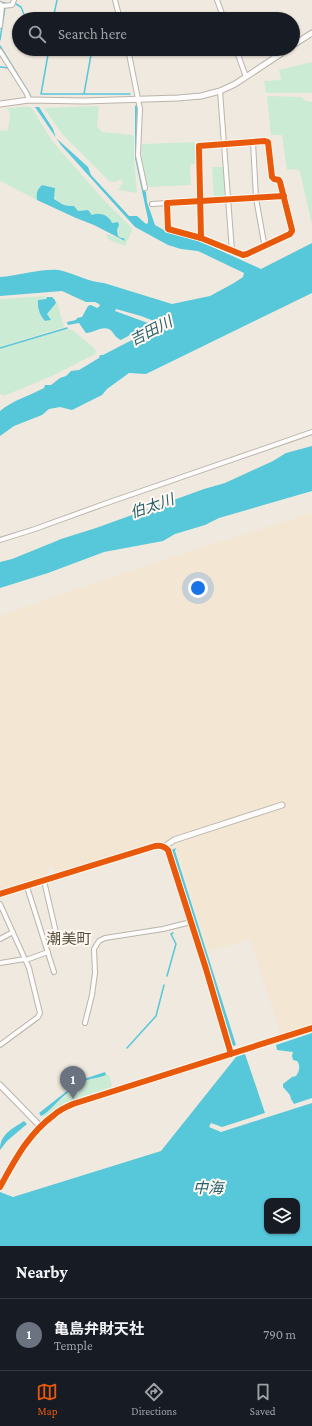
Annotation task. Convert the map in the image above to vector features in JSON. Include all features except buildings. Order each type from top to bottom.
[{"type":"street","points":[[0,26],[1,5],[12,5],[14,0]]},
{"type":"street","points":[[115,0],[118,12]]},
{"type":"street","points":[[218,0],[222,12]]},
{"type":"street","points":[[300,40],[312,32]]},
{"type":"street","points":[[0,51],[27,94],[29,100]]},
{"type":"street","points":[[129,56],[140,109],[138,155],[144,188]]},
{"type":"street","points":[[238,56],[246,77]]},
{"type":"street","points":[[0,104],[29,100],[84,101],[192,97],[220,91],[246,77],[278,56]]},
{"type":"street","points":[[220,91],[232,251]]},
{"type":"street","points":[[167,203],[168,229],[201,238],[232,251],[246,255],[290,234],[292,231],[280,181],[272,177],[269,144],[265,141],[201,146],[199,148],[201,238]]},
{"type":"street","points":[[253,142],[256,198],[264,243],[266,246]]},
{"type":"street","points":[[152,204],[284,196]]},
{"type":"street","points":[[0,540],[312,432]]},
{"type":"street","points":[[164,847],[174,840],[282,805]]},
{"type":"street","points":[[0,894],[155,846],[164,847],[168,850],[231,1054]]},
{"type":"street","points":[[44,881],[58,941]]},
{"type":"street","points":[[28,890],[54,972]]},
{"type":"street","points":[[0,904],[26,959],[40,1014],[0,1045]]},
{"type":"street","points":[[85,1023],[92,995],[95,973],[94,949],[99,941],[105,938],[163,929],[191,922]]},
{"type":"street","points":[[0,939],[13,932]]},
{"type":"street","points":[[0,963],[26,959],[48,952]]},
{"type":"street","points":[[0,1187],[27,1141],[40,1126],[55,1114],[73,1104],[312,1028]]},
{"type":"street","points":[[0,1085],[40,1126]]},
{"type":"shaded area","points":[[312,513],[312,1025],[281,1035],[250,939],[209,951],[173,838],[55,873],[53,865],[46,868],[48,875],[0,890],[0,616],[138,568]]},
{"type":"green space","points":[[312,62],[312,93],[266,93],[264,81],[281,80],[279,70]]},
{"type":"green space","points":[[268,96],[302,97],[305,101],[312,102],[312,225],[300,172],[297,169],[287,170],[282,136],[271,135]]},
{"type":"green space","points":[[97,106],[99,108],[97,126],[102,132],[132,135],[134,137],[137,193],[118,190],[123,183],[121,179],[115,182],[109,181],[62,134],[44,108]]},
{"type":"green space","points":[[31,107],[53,142],[102,198],[131,227],[132,231],[125,246],[109,240],[106,235],[107,234],[126,241],[124,238],[119,236],[117,230],[119,225],[118,222],[112,223],[109,218],[104,215],[92,215],[88,210],[78,211],[74,206],[63,204],[54,198],[55,188],[42,185],[37,192],[37,200],[0,181],[0,130],[7,131],[8,129],[10,113],[7,108]]},
{"type":"green space","points":[[195,142],[197,163],[190,165],[191,185],[150,187],[146,185],[142,163],[142,144]]},
{"type":"green space","points":[[212,167],[224,167],[225,198],[214,199]]},
{"type":"green space","points":[[46,296],[46,298],[38,300],[39,312],[45,322],[51,320],[47,314],[57,302],[64,327],[0,347],[0,299]]},
{"type":"green space","points":[[67,328],[74,331],[94,348],[96,351],[95,354],[54,375],[4,396],[2,394],[0,395],[0,348]]},
{"type":"green space","points":[[107,1074],[110,1077],[112,1087],[77,1099],[52,1111],[45,1117],[42,1116],[80,1084],[89,1079]]},
{"type":"water","name":"吉田川","points":[[137,105],[136,156],[143,190],[146,192],[147,202],[155,225],[169,233],[195,239],[261,269],[312,243],[312,293],[146,374],[129,373],[107,389],[102,395],[72,410],[60,407],[49,409],[42,415],[14,426],[0,436],[0,411],[5,407],[44,388],[45,385],[51,385],[60,378],[66,376],[71,371],[79,370],[99,358],[100,355],[103,355],[157,327],[159,323],[116,309],[115,311],[148,323],[146,326],[121,340],[117,338],[111,330],[106,328],[86,333],[79,323],[68,325],[67,322],[82,317],[88,306],[91,305],[97,308],[100,306],[99,304],[95,302],[86,302],[62,291],[0,296],[0,277],[45,270],[59,270],[172,304],[210,296],[243,277],[244,273],[198,251],[181,249],[168,245],[135,227],[57,139],[88,167],[91,175],[129,216],[137,216],[146,224],[148,223],[148,219],[135,158],[135,106]]},
{"type":"water","points":[[35,107],[39,107],[53,129],[56,137]]},
{"type":"water","points":[[42,185],[55,188],[54,199],[67,206],[74,206],[78,211],[88,210],[92,215],[104,215],[111,220],[112,223],[118,222],[118,236],[124,238],[125,241],[94,225],[37,200],[37,192]]},
{"type":"water","points":[[47,297],[52,297],[56,303],[47,314],[51,320],[45,321],[39,312],[38,300],[46,299]]},
{"type":"water","points":[[312,446],[312,491],[219,518],[205,525],[175,534],[163,541],[104,552],[48,573],[0,588],[0,562],[12,559],[61,539],[225,483],[273,461],[286,453]]},
{"type":"water","points":[[176,848],[175,851],[236,1045],[233,1046],[171,850]]},
{"type":"water","points":[[312,1033],[312,1098],[294,1104],[290,1095],[283,1087],[283,1084],[292,1077],[296,1076],[299,1071],[299,1065],[297,1061],[293,1060],[293,1052],[277,1050],[276,1045]]},
{"type":"water","name":"中海","points":[[245,1054],[265,1113],[222,1127],[211,1123],[209,1127],[221,1132],[312,1103],[312,1246],[0,1246],[0,1192],[13,1197],[161,1151],[236,1057]]},
{"type":"water","points":[[105,1072],[106,1075],[87,1080],[75,1087],[46,1113],[41,1116],[39,1113],[81,1080]]},
{"type":"water","points":[[24,1121],[27,1124],[7,1141],[0,1150],[4,1136],[11,1129]]},
{"type":"waterway","points":[[54,12],[57,0]]},
{"type":"waterway","points":[[0,2],[5,3]]},
{"type":"waterway","points":[[16,4],[21,7],[23,12]]},
{"type":"waterway","points":[[0,40],[5,7]]},
{"type":"waterway","points":[[0,46],[30,95]]},
{"type":"waterway","points":[[48,56],[41,94],[130,94]]},
{"type":"waterway","points":[[84,94],[91,56]]},
{"type":"waterway","points":[[0,67],[9,68]]},
{"type":"waterway","points":[[0,348],[67,328]]},
{"type":"waterway","points":[[167,976],[176,944],[171,934],[173,933]]},
{"type":"waterway","points":[[127,1048],[156,1016],[164,985]]},
{"type":"cycle path","points":[[201,238],[199,148],[199,146],[268,142],[272,177],[280,182],[292,230],[292,231],[290,234],[243,255],[201,238],[168,229],[167,203],[284,196]]},
{"type":"cycle path","points":[[0,894],[155,846],[160,846],[168,850],[231,1054]]},
{"type":"cycle path","points":[[0,1187],[29,1139],[45,1122],[65,1107],[312,1028]]},
{"type":"place","name":"亀島弁財天社","points":[[73,1099]]},
{"type":"district","name":"潮美町","points":[[69,939]]},
{"type":"water label","name":"伯太川","points":[[152,506]]}]
